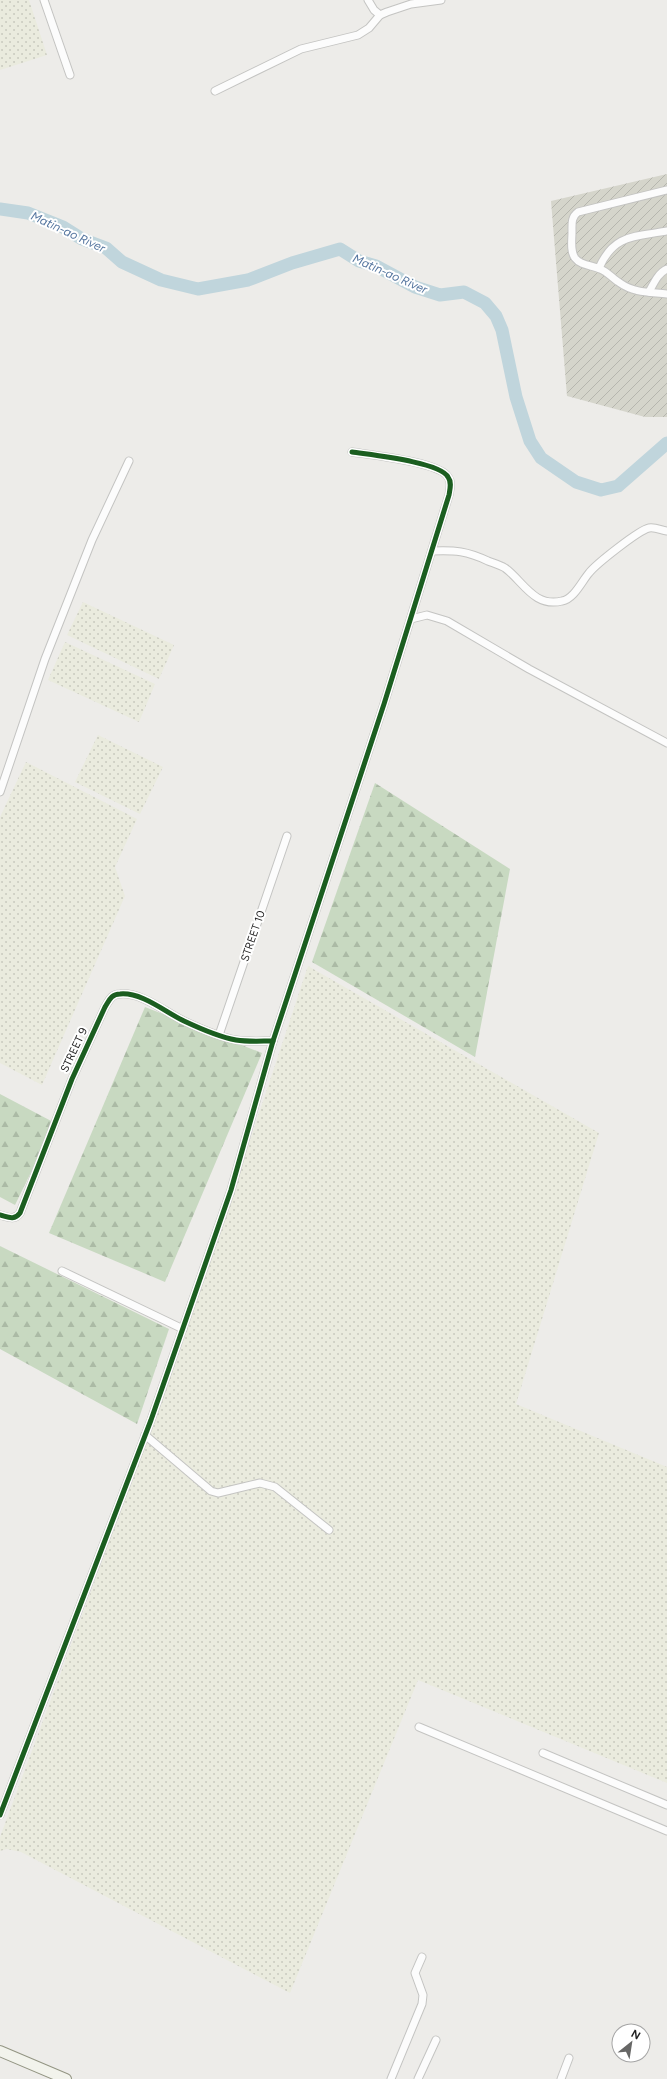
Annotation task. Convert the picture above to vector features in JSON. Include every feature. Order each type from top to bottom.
[{"type":"street","points":[[44,0],[70,75]]},
{"type":"street","points":[[368,0],[374,10],[380,15]]},
{"type":"street","points":[[215,92],[301,49],[358,35],[369,28],[380,15],[398,7],[441,0]]},
{"type":"street","points":[[667,190],[582,211],[575,214],[572,222],[573,255],[576,260],[583,264],[599,268],[630,289],[667,294]]},
{"type":"street","points":[[599,268],[610,248],[621,240],[667,231]]},
{"type":"street","points":[[649,292],[656,279],[663,271],[667,269]]},
{"type":"street","points":[[0,1815],[145,1435],[231,1190],[273,1041],[411,619],[449,495],[450,481],[448,476],[436,467],[352,452]]},
{"type":"street","points":[[0,792],[45,659],[92,540],[129,462]]},
{"type":"street","points":[[432,551],[454,550],[470,552],[504,567],[526,591],[536,597],[546,601],[562,601],[569,598],[599,563],[639,533],[651,528],[667,531]]},
{"type":"street","points":[[411,619],[434,615],[447,621],[529,669],[667,743]]},
{"type":"street","name":"STREET 10","points":[[219,1035],[287,836]]},
{"type":"street","name":"STREET 9","points":[[0,1215],[16,1218],[20,1213],[72,1078],[111,997],[115,994],[128,994],[219,1035]]},
{"type":"street","points":[[219,1035],[244,1041],[273,1041]]},
{"type":"street","points":[[62,1271],[183,1329]]},
{"type":"street","points":[[145,1435],[211,1491],[218,1493],[260,1483],[267,1483],[275,1487],[329,1530]]},
{"type":"street","points":[[420,1727],[667,1831]]},
{"type":"street","points":[[543,1753],[667,1805]]},
{"type":"street","points":[[391,2079],[422,2004],[423,1995],[415,1973],[422,1957]]},
{"type":"street","points":[[418,2079],[436,2040]]},
{"type":"street","points":[[0,2051],[66,2079]]},
{"type":"street","points":[[561,2079],[569,2058]]},
{"type":"shaded area","points":[[0,0],[29,0],[47,55],[0,70]]},
{"type":"shaded area","points":[[667,174],[667,417],[645,417],[567,396],[551,201]]},
{"type":"shaded area","points":[[83,602],[174,645],[159,679],[67,635]]},
{"type":"shaded area","points":[[65,642],[155,684],[139,722],[48,680]]},
{"type":"shaded area","points":[[98,735],[163,767],[140,814],[75,782]]},
{"type":"shaded area","points":[[26,762],[137,819],[115,867],[125,896],[42,1085],[0,1063],[0,817]]},
{"type":"shaded area","points":[[308,966],[599,1133],[516,1404],[667,1467],[667,1783],[418,1680],[290,1993],[21,1852],[7,1849],[0,1851],[0,1837],[180,1351]]},
{"type":"green space","points":[[375,783],[510,869],[475,1057],[312,962]]},
{"type":"green space","points":[[145,1007],[262,1053],[165,1282],[49,1233]]},
{"type":"green space","points":[[0,1094],[55,1123],[15,1205],[0,1197]]},
{"type":"green space","points":[[0,1246],[169,1329],[137,1424],[0,1349]]},
{"type":"waterway","name":"Matin-ao River","points":[[0,209],[28,213],[63,227],[82,239],[106,248],[122,262],[161,280],[198,289],[248,280],[292,263],[340,249],[359,261],[376,266],[415,287],[440,295],[464,292],[485,303],[496,316],[502,330],[516,397],[530,441],[541,458],[576,482],[601,490],[618,486],[667,443]]},
{"type":"cycle path","points":[[0,1815],[151,1420],[231,1190],[273,1041],[384,704],[449,495],[450,481],[448,477],[432,467],[389,457],[352,452]]},
{"type":"cycle path","points":[[0,1215],[13,1218],[20,1213],[72,1079],[105,1007],[114,995],[128,994],[145,999],[184,1021],[223,1037],[245,1041],[273,1041]]}]
